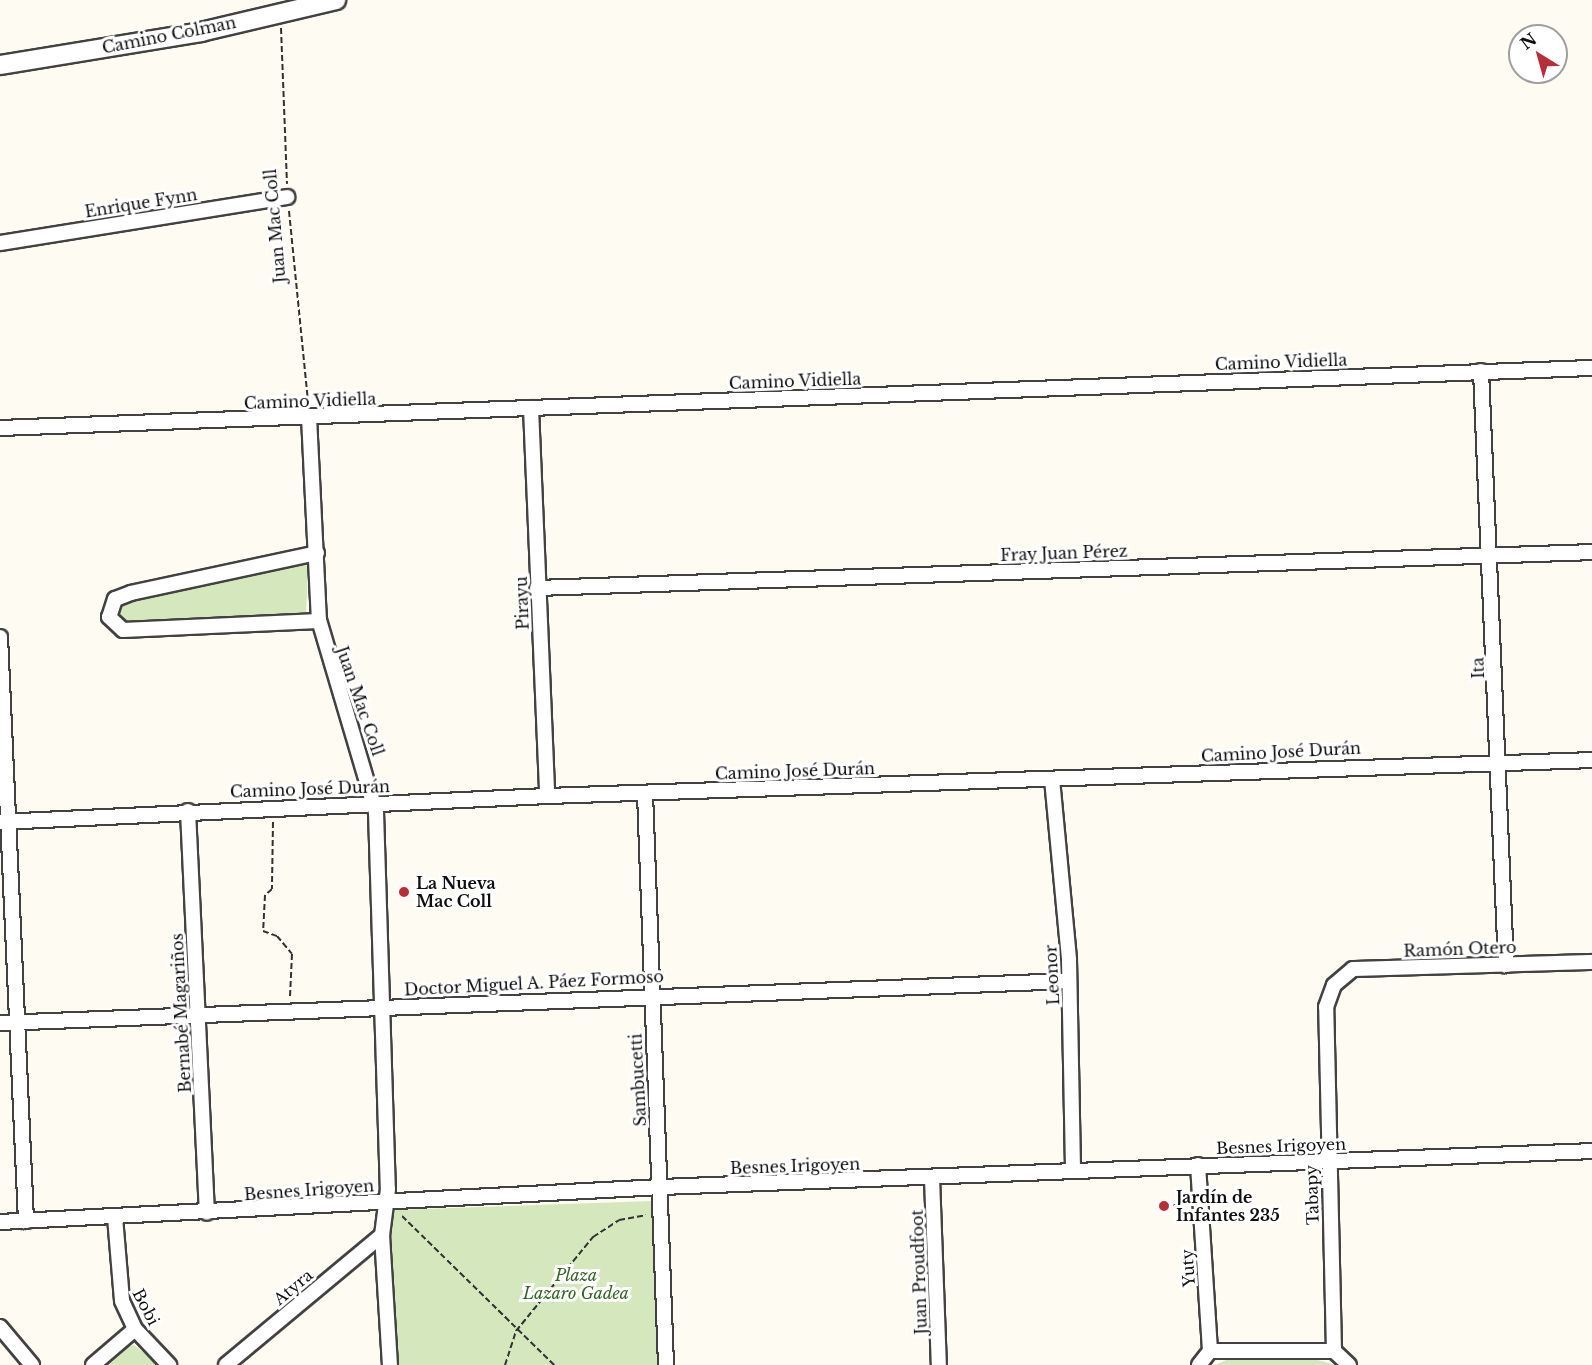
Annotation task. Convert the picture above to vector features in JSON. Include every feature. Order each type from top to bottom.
[{"type":"street","name":"Camino Colman","points":[[0,65],[201,32],[281,10],[336,0]]},
{"type":"street","name":"Enrique Fynn","points":[[0,243],[287,197]]},
{"type":"street","name":"Camino Vidiella","points":[[0,428],[1592,368]]},
{"type":"street","name":"Ita","points":[[1481,371],[1506,964]]},
{"type":"street","name":"Pirayu","points":[[531,408],[547,796]]},
{"type":"street","name":"Juan Mac Coll","points":[[309,417],[319,621],[375,804],[387,1201],[382,1235],[390,1365]]},
{"type":"street","name":"Fray Juan Pérez","points":[[537,588],[1592,552]]},
{"type":"street","points":[[316,553],[131,593],[114,599],[109,616],[123,630],[319,621]]},
{"type":"street","points":[[0,637],[4,822],[17,1022],[26,1221]]},
{"type":"street","name":"Camino José Durán","points":[[4,822],[188,811],[547,796],[1592,760]]},
{"type":"street","name":"Leonor","points":[[1052,778],[1069,981],[1073,1171]]},
{"type":"street","name":"Sambucetti","points":[[645,793],[649,994],[661,1187],[666,1365]]},
{"type":"street","name":"Bernabé Magariños","points":[[188,811],[207,1213]]},
{"type":"street","name":"Ramón Otero","points":[[1335,984],[1353,969],[1592,962]]},
{"type":"street","name":"Doctor Miguel A. Páez Formoso","points":[[0,1023],[649,994],[1069,981]]},
{"type":"street","name":"Tabapy","points":[[1334,1351],[1326,1007],[1335,984]]},
{"type":"street","name":"Besnes Irigoyen","points":[[0,1222],[207,1213],[661,1187],[1592,1151]]},
{"type":"street","name":"Yuty","points":[[1198,1165],[1210,1351]]},
{"type":"street","name":"Juan Proudfoot","points":[[932,1178],[939,1365]]},
{"type":"street","name":"Bobi","points":[[116,1217],[118,1288],[135,1329],[169,1365]]},
{"type":"street","name":"Atyra","points":[[226,1365],[382,1235]]},
{"type":"street","points":[[0,1327],[32,1365]]},
{"type":"street","points":[[93,1365],[135,1329]]},
{"type":"street","points":[[1199,1365],[1210,1351],[1334,1351],[1349,1365]]},
{"type":"path","name":"Juan Mac Coll","points":[[281,10],[287,197],[309,417]]},
{"type":"path","points":[[273,807],[272,889],[265,895],[263,931],[277,936],[292,954],[290,1011]]},
{"type":"path","points":[[387,1201],[516,1331],[554,1365]]},
{"type":"path","points":[[505,1365],[516,1331],[607,1225],[661,1214]]},
{"type":"green space","points":[[302,562],[308,567],[306,615],[127,625],[116,617],[120,602]]},
{"type":"green space","name":"Plaza Lazaro Gadea","points":[[653,1201],[661,1365],[396,1365],[391,1217],[396,1210]]},
{"type":"green space","points":[[134,1345],[159,1365],[109,1365],[130,1346]]},
{"type":"green space","points":[[1306,1357],[1336,1365],[1215,1365],[1229,1359]]},
{"type":"place","name":"La Nueva Mac Coll","points":[[404,892]]},
{"type":"place","name":"Jardín de Infantes 235","points":[[1164,1206]]}]
